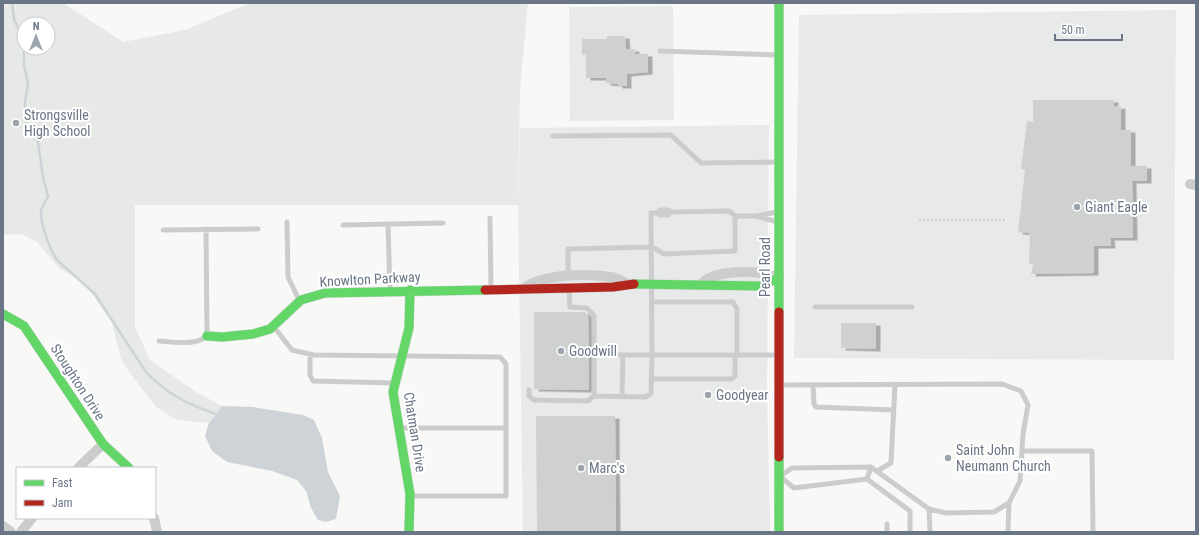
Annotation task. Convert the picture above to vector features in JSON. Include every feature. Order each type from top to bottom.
[{"type":"street","name":"Pearl Road","points":[[779,3],[779,532]]},
{"type":"street","name":"Knowlton Parkway","points":[[207,336],[222,337],[253,334],[270,329],[300,302],[325,293],[410,290],[614,287],[628,284],[701,285],[706,279],[723,274],[762,273],[779,278]]},
{"type":"street","name":"Knowlton Parkway","points":[[522,289],[533,283],[547,279],[568,276],[612,277],[628,284]]},
{"type":"street","name":"Chatman Drive","points":[[409,532],[410,496],[393,392],[401,356],[410,328],[410,290]]},
{"type":"street","name":"Stoughton Drive","points":[[3,314],[24,326],[103,444],[128,467]]},
{"type":"street","points":[[79,467],[103,444]]},
{"type":"street","points":[[21,532],[31,519]]},
{"type":"street","points":[[154,519],[157,532]]},
{"type":"street","points":[[3,526],[11,532]]},
{"type":"lane","points":[[660,51],[779,55]]},
{"type":"lane","points":[[553,136],[671,135],[701,163],[780,162]]},
{"type":"lane","points":[[529,390],[529,396],[534,400],[588,401],[594,396],[645,397],[651,394],[653,284],[651,213],[657,213],[660,216],[668,215],[671,212],[729,211],[735,216],[756,216],[779,211]]},
{"type":"lane","points":[[594,396],[594,316],[587,308],[570,307],[568,249],[652,247],[664,254],[735,252],[735,216]]},
{"type":"lane","points":[[756,216],[779,222]]},
{"type":"lane","points":[[490,218],[491,289]]},
{"type":"lane","points":[[287,222],[288,277],[300,302]]},
{"type":"lane","points":[[343,225],[443,223]]},
{"type":"lane","points":[[388,224],[390,291]]},
{"type":"lane","points":[[159,342],[196,342],[207,336],[206,229]]},
{"type":"lane","points":[[163,230],[258,229]]},
{"type":"lane","points":[[651,378],[731,378],[735,376],[737,309],[733,302],[652,302]]},
{"type":"lane","points":[[815,307],[912,307]]},
{"type":"lane","points":[[273,326],[292,350],[310,354],[500,357],[506,364],[506,496],[410,496]]},
{"type":"lane","points":[[310,354],[310,375],[313,381],[395,383]]},
{"type":"lane","points":[[622,397],[623,355]]},
{"type":"lane","points":[[595,356],[779,355]]},
{"type":"lane","points":[[877,471],[891,463],[895,384]]},
{"type":"lane","points":[[779,385],[1002,384],[1021,392],[1028,405],[1020,481],[1008,503],[1008,532]]},
{"type":"lane","points":[[813,385],[814,404],[816,407],[893,410]]},
{"type":"lane","points":[[398,428],[506,428]]},
{"type":"lane","points":[[1022,451],[1092,451],[1093,532]]},
{"type":"lane","points":[[910,532],[910,511],[867,479],[794,488],[779,476],[792,468],[871,467],[929,509],[946,513],[994,512],[1008,503]]},
{"type":"lane","points":[[867,479],[871,467]]},
{"type":"lane","points":[[929,509],[930,532]]},
{"type":"lane","points":[[887,524],[887,532]]},
{"type":"path","points":[[919,220],[1005,220]]},
{"type":"shaded area","points":[[3,3],[63,3],[123,42],[185,30],[250,3],[528,3],[520,89],[518,205],[135,205],[135,327],[150,360],[196,392],[222,406],[209,423],[177,420],[156,407],[121,359],[112,323],[84,282],[60,269],[37,242],[21,234],[3,235]]},
{"type":"shaded area","points":[[673,6],[674,120],[570,121],[569,7]]},
{"type":"shaded area","points":[[1176,10],[1174,360],[794,358],[799,15]]},
{"type":"shaded area","points":[[769,125],[767,393],[770,532],[523,532],[518,205],[520,128]]},
{"type":"shaded area","points":[[222,406],[253,407],[303,415],[314,420],[322,438],[328,472],[340,496],[336,519],[326,522],[318,520],[311,508],[306,491],[297,480],[272,471],[227,462],[212,451],[205,436],[209,423]]},
{"type":"building","points":[[607,36],[625,36],[626,49],[635,49],[635,54],[648,54],[648,72],[627,74],[627,86],[618,86],[618,84],[606,83],[606,78],[586,78],[586,55],[582,55],[582,39],[607,39]]},
{"type":"building","name":"Giant Eagle","points":[[1033,100],[1114,100],[1114,107],[1121,106],[1121,130],[1131,130],[1131,166],[1147,166],[1147,181],[1132,181],[1133,238],[1110,238],[1111,246],[1094,246],[1094,273],[1031,274],[1033,264],[1029,264],[1030,233],[1018,232],[1025,170],[1021,169],[1027,121],[1033,122]]},
{"type":"building","name":"Goodwill","points":[[534,312],[585,312],[588,316],[589,390],[534,389]]},
{"type":"building","points":[[841,323],[876,323],[876,349],[841,348]]},
{"type":"building","points":[[536,416],[615,416],[616,532],[537,532]]},
{"type":"waterway","points":[[12,3],[16,24]]},
{"type":"waterway","points":[[24,56],[24,65],[28,83],[25,102],[27,133],[32,134],[38,142],[43,177],[48,196],[41,211],[41,216],[46,236],[54,256],[95,294],[146,372],[154,380],[178,398],[216,414]]},
{"type":"traffic: fast","points":[[779,3],[779,312]]},
{"type":"traffic: fast","points":[[634,284],[761,286],[779,278]]},
{"type":"traffic: fast","points":[[409,532],[410,494],[393,392],[409,328],[410,290]]},
{"type":"traffic: fast","points":[[207,336],[222,337],[253,334],[270,329],[301,300],[325,293],[485,290]]},
{"type":"traffic: fast","points":[[3,314],[24,326],[103,444],[128,467]]},
{"type":"traffic: fast","points":[[779,457],[779,532]]},
{"type":"traffic: jam","points":[[485,290],[613,287],[634,284]]},
{"type":"traffic: jam","points":[[779,312],[779,457]]},
{"type":"place","name":"Strongsville High School","points":[[16,123]]},
{"type":"place","name":"Giant Eagle","points":[[1077,207]]},
{"type":"place","name":"Goodwill","points":[[561,351]]},
{"type":"place","name":"Goodyear","points":[[708,395]]},
{"type":"place","name":"Saint John Neumann Church","points":[[948,458]]},
{"type":"place","name":"Marc's","points":[[581,468]]}]
